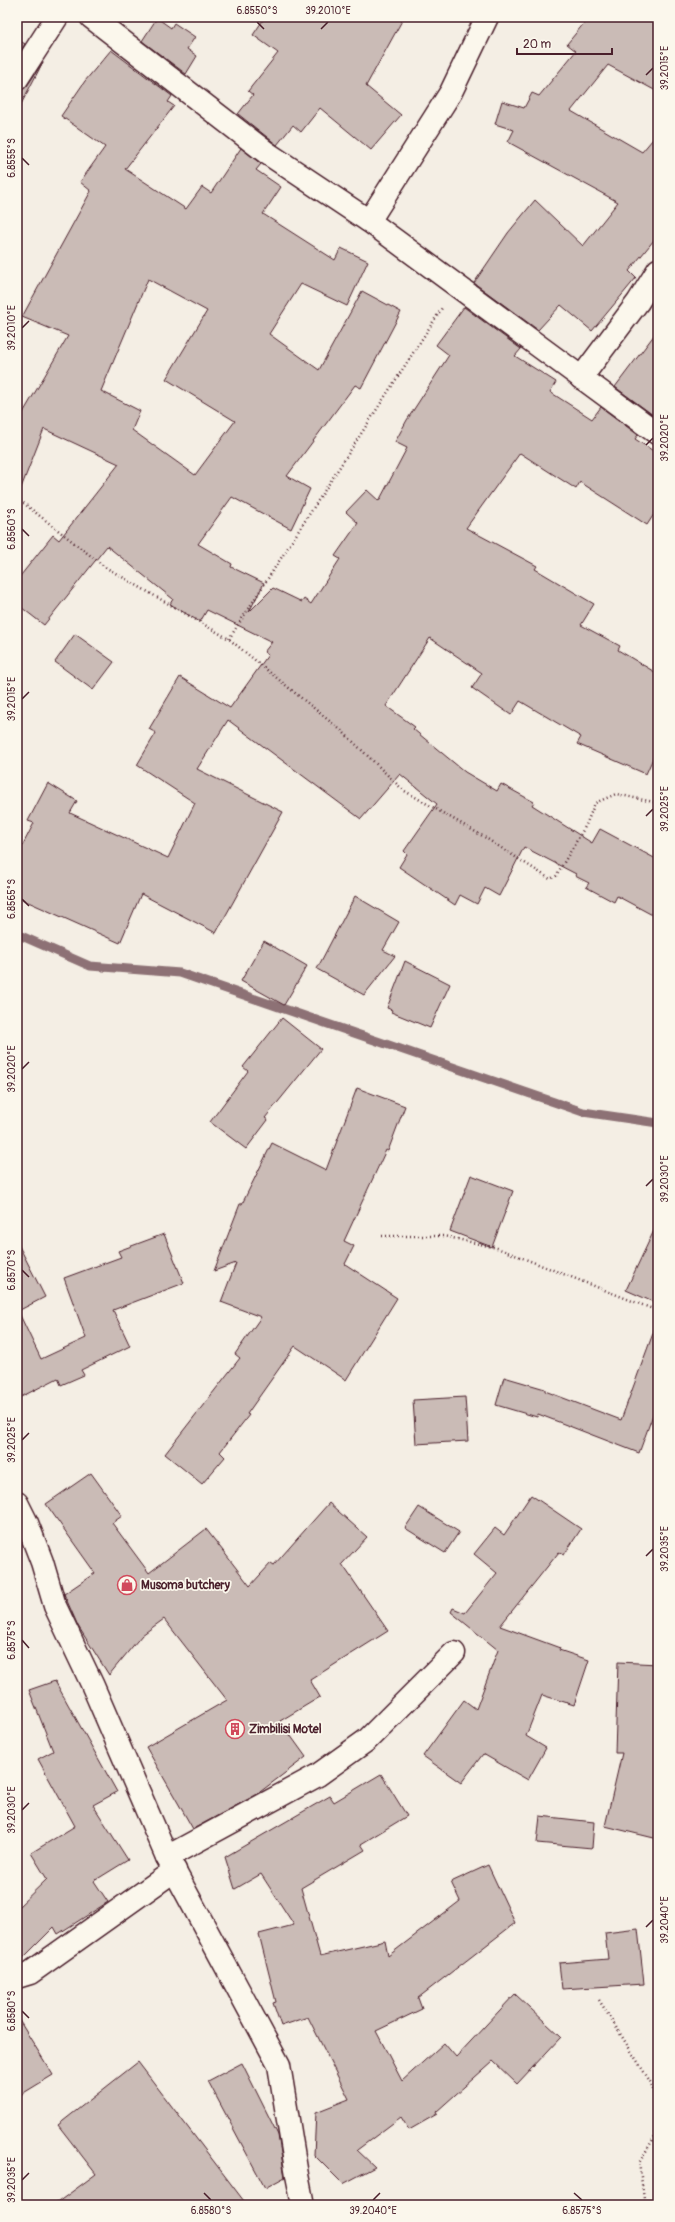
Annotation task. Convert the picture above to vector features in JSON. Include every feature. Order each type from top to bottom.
[{"type":"street","points":[[17,79],[57,17]]},
{"type":"street","points":[[91,17],[267,153],[369,221],[456,286],[541,346],[581,378],[658,434]]},
{"type":"street","points":[[369,221],[451,92],[487,17]]},
{"type":"street","points":[[581,378],[638,302],[658,270]]},
{"type":"street","points":[[17,1503],[27,1523],[42,1562],[55,1606],[92,1684],[171,1864],[279,2065],[303,2205]]},
{"type":"street","points":[[17,1978],[30,1973],[171,1864],[318,1775],[367,1740],[454,1652]]},
{"type":"path","points":[[229,639],[456,286]]},
{"type":"path","points":[[17,498],[104,567],[229,639],[343,732],[403,790],[481,835],[550,879],[556,876],[586,825],[595,802],[616,794],[658,803]]},
{"type":"path","points":[[382,1236],[444,1236],[497,1248],[658,1311]]},
{"type":"path","points":[[599,2000],[651,2083],[658,2107]]},
{"type":"path","points":[[645,2205],[639,2163],[655,2136],[658,2123]]},
{"type":"building","points":[[265,17],[404,17],[366,86],[401,115],[371,150],[320,108],[301,132],[293,125],[277,145],[238,114],[253,95],[248,91],[278,53],[253,35]]},
{"type":"building","points":[[589,17],[658,17],[658,92],[608,65],[571,111],[642,152],[658,133],[658,235],[629,271],[636,278],[592,331],[561,305],[538,330],[474,283],[508,233],[535,200],[583,246],[618,202],[508,142],[514,130],[495,124],[502,101],[524,108],[532,93],[539,96],[576,51],[567,44]]},
{"type":"building","points":[[157,18],[171,28],[174,23],[195,37],[187,49],[197,56],[186,74],[142,41]]},
{"type":"building","points":[[17,39],[25,44],[17,56]]},
{"type":"building","points":[[111,50],[172,96],[168,102],[174,106],[125,169],[186,209],[202,187],[211,193],[241,148],[261,164],[256,170],[281,187],[263,214],[335,260],[341,248],[368,261],[347,306],[301,284],[269,334],[319,370],[362,291],[401,312],[361,388],[355,385],[287,476],[310,489],[291,529],[232,497],[198,544],[232,564],[231,567],[264,583],[249,612],[273,588],[302,602],[304,599],[311,604],[340,559],[335,556],[358,523],[346,512],[367,490],[379,501],[407,448],[395,442],[407,420],[449,355],[436,345],[464,307],[521,349],[515,356],[556,382],[550,392],[592,419],[601,407],[638,435],[635,439],[658,454],[658,508],[647,525],[580,482],[576,489],[520,453],[466,528],[537,566],[535,569],[594,604],[581,625],[620,646],[618,650],[658,674],[658,747],[646,774],[577,744],[581,737],[520,701],[511,715],[472,688],[482,673],[430,638],[386,706],[415,727],[413,729],[465,772],[497,791],[501,784],[534,802],[532,805],[592,843],[600,829],[658,860],[658,918],[617,896],[614,902],[586,887],[589,883],[575,876],[576,874],[524,847],[499,896],[485,888],[477,904],[460,895],[455,905],[399,867],[407,854],[404,851],[437,804],[400,774],[361,819],[228,720],[197,769],[283,812],[216,933],[141,894],[120,943],[17,897],[17,856],[34,823],[28,821],[48,783],[77,801],[70,813],[168,858],[195,803],[137,765],[156,733],[149,729],[180,677],[230,708],[268,655],[264,652],[272,642],[207,610],[200,622],[170,604],[173,599],[107,546],[44,625],[17,604],[17,580],[53,535],[59,540],[119,464],[44,429],[19,493],[17,493],[17,423],[68,336],[22,317],[91,191],[80,182],[105,147],[61,116],[85,81]],"holes":[[[148,279],[207,311],[166,379],[235,421],[195,475],[132,430],[140,411],[101,391]]]},
{"type":"building","points":[[43,62],[17,112],[17,91],[27,86]]},
{"type":"building","points":[[658,330],[658,409],[653,415],[615,387]]},
{"type":"building","points":[[75,634],[114,662],[93,690],[55,662]]},
{"type":"building","points":[[355,896],[399,922],[383,950],[395,956],[364,995],[317,969]]},
{"type":"building","points":[[264,941],[307,966],[284,1005],[241,981]]},
{"type":"building","points":[[405,961],[450,984],[430,1028],[391,1012],[392,1010],[387,1008]]},
{"type":"building","points":[[282,1018],[321,1049],[265,1118],[268,1120],[246,1149],[210,1122],[248,1071],[243,1067]]},
{"type":"building","points":[[357,1088],[405,1106],[388,1151],[386,1150],[344,1241],[354,1246],[345,1264],[397,1298],[346,1380],[295,1346],[247,1414],[249,1415],[220,1452],[225,1457],[202,1484],[165,1454],[240,1358],[235,1354],[261,1317],[221,1302],[236,1263],[214,1271],[240,1204],[242,1204],[272,1143],[326,1170]]},
{"type":"building","points":[[471,1175],[513,1191],[492,1247],[450,1231]]},
{"type":"building","points":[[658,1222],[658,1304],[626,1290]]},
{"type":"building","points":[[164,1234],[184,1283],[113,1310],[130,1346],[81,1370],[84,1375],[61,1385],[58,1378],[17,1399],[17,1242],[45,1297],[18,1311],[41,1359],[86,1338],[64,1278],[121,1257],[118,1251]]},
{"type":"building","points":[[655,1328],[658,1329],[658,1401],[639,1453],[538,1414],[537,1417],[496,1405],[504,1377],[545,1389],[545,1391],[621,1420]]},
{"type":"building","points":[[465,1397],[468,1441],[416,1444],[413,1400]]},
{"type":"building","points":[[91,1473],[122,1516],[112,1523],[149,1573],[206,1529],[250,1586],[271,1563],[274,1565],[329,1503],[367,1537],[342,1564],[388,1631],[310,1680],[320,1697],[280,1721],[306,1757],[256,1795],[193,1829],[146,1747],[227,1700],[164,1619],[142,1635],[109,1675],[78,1626],[64,1594],[95,1573],[46,1504]]},
{"type":"building","points":[[531,1495],[581,1529],[564,1555],[559,1552],[500,1626],[560,1648],[559,1650],[589,1660],[574,1705],[542,1695],[526,1736],[546,1748],[528,1780],[483,1754],[461,1783],[423,1756],[464,1700],[476,1709],[498,1650],[451,1612],[453,1608],[465,1613],[497,1573],[474,1554],[495,1528],[504,1535]]},
{"type":"building","points":[[419,1507],[459,1532],[445,1553],[405,1528]]},
{"type":"building","points":[[618,1662],[658,1664],[658,1839],[605,1826],[622,1753],[615,1753]]},
{"type":"building","points":[[55,1681],[117,1792],[93,1805],[128,1860],[94,1881],[108,1902],[58,1934],[54,1927],[17,1964],[17,1908],[47,1879],[31,1853],[75,1826],[38,1759],[53,1751],[29,1690]]},
{"type":"building","points":[[381,1774],[407,1816],[361,1844],[365,1850],[301,1888],[320,1956],[385,1941],[388,1956],[460,1901],[451,1882],[488,1865],[515,1923],[418,1998],[422,2009],[376,2031],[402,2081],[444,2043],[456,2057],[515,1994],[561,2037],[517,2084],[493,2061],[436,2112],[437,2114],[409,2130],[401,2117],[357,2150],[375,2167],[343,2184],[314,2155],[316,2112],[349,2099],[308,2017],[281,2026],[273,2003],[276,2002],[259,1934],[294,1925],[261,1874],[235,1889],[225,1857],[330,1796],[334,1802]]},
{"type":"building","points":[[540,1816],[594,1822],[592,1848],[537,1843]]},
{"type":"building","points":[[638,1929],[644,1984],[562,1989],[559,1963],[608,1959],[605,1933]]},
{"type":"building","points":[[17,2017],[53,2075],[17,2097]]},
{"type":"building","points":[[138,2062],[247,2205],[54,2205],[96,2174],[58,2125]]},
{"type":"building","points":[[242,2063],[278,2135],[285,2177],[265,2188],[208,2081]]},
{"type":"waterway","points":[[17,934],[90,966],[180,973],[583,1112],[658,1123]]},
{"type":"place","name":"Musoma butchery","points":[[127,1585]]},
{"type":"place","name":"Zimbilisi Motel","points":[[235,1729]]}]
